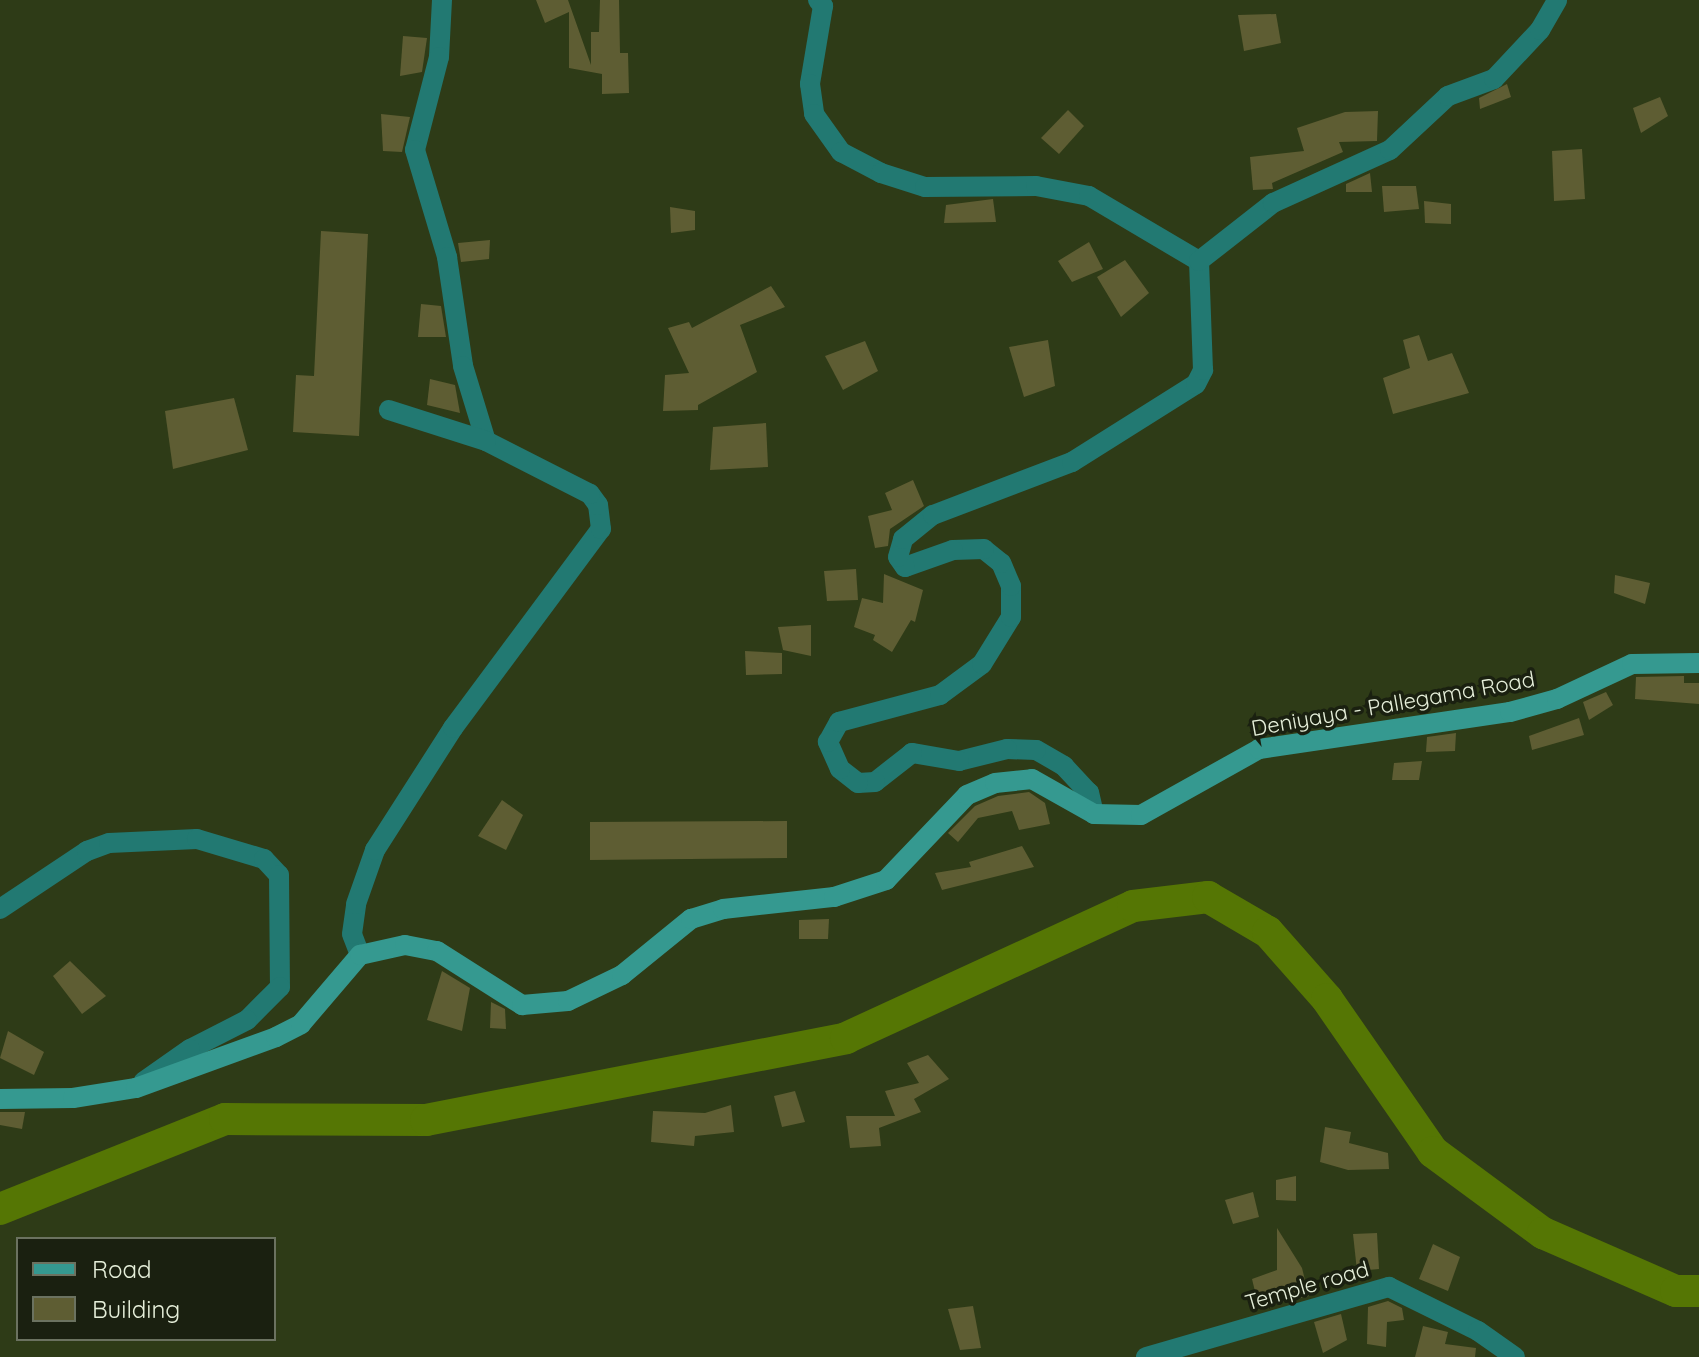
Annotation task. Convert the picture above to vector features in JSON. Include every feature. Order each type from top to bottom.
[{"type":"main road","name":"Deniyaya - Pallegama Road","points":[[360,955],[405,945],[437,951],[522,1005],[568,1001],[622,975],[691,919],[723,909],[834,897],[886,880],[967,795],[995,783],[1032,779],[1094,814],[1141,815],[1259,749],[1510,712],[1557,699],[1632,664],[1699,663]]},
{"type":"main road","points":[[0,1099],[73,1098],[136,1088],[301,1024],[360,955]]},
{"type":"street","points":[[442,0],[439,57],[415,150],[447,257],[463,366],[486,441]]},
{"type":"street","points":[[818,0],[823,6],[810,84],[814,114],[841,152],[881,173],[925,187],[1036,186],[1089,196],[1199,261]]},
{"type":"street","points":[[1199,261],[1273,203],[1390,150],[1448,96],[1494,79],[1540,30],[1557,0]]},
{"type":"street","points":[[1094,814],[1089,793],[1064,766],[1036,750],[1007,749],[959,761],[912,753],[875,782],[858,783],[840,769],[828,742],[839,722],[940,695],[982,664],[1011,617],[1011,586],[1001,563],[984,549],[953,550],[905,567],[898,557],[903,539],[933,515],[1072,462],[1196,384],[1203,370],[1199,261]]},
{"type":"street","points":[[360,955],[352,934],[356,904],[375,850],[453,728],[601,529],[598,505],[590,494],[486,441],[389,410]]},
{"type":"street","points":[[0,909],[87,851],[109,843],[197,839],[264,859],[279,875],[280,987],[247,1020],[190,1049],[136,1088]]},
{"type":"street","name":"Temple road","points":[[1146,1357],[1389,1287],[1416,1297],[1515,1357]]},
{"type":"building","points":[[536,0],[568,0],[591,65],[591,32],[599,32],[600,0],[619,0],[620,53],[628,53],[629,93],[602,94],[602,74],[569,68],[569,12],[545,23]]},
{"type":"building","points":[[1276,14],[1281,43],[1244,51],[1238,15]]},
{"type":"building","points":[[403,36],[427,38],[422,72],[400,76]]},
{"type":"building","points":[[1507,84],[1511,97],[1480,109],[1479,98]]},
{"type":"building","points":[[1660,97],[1668,116],[1641,133],[1633,108]]},
{"type":"building","points":[[1068,110],[1084,126],[1059,154],[1041,138]]},
{"type":"building","points":[[1378,111],[1377,141],[1339,142],[1343,152],[1272,183],[1273,189],[1253,190],[1250,157],[1304,151],[1297,128],[1345,112]]},
{"type":"building","points":[[381,114],[410,117],[402,152],[383,151]]},
{"type":"building","points":[[1582,149],[1585,199],[1554,201],[1552,151]]},
{"type":"building","points":[[1370,173],[1372,192],[1346,192],[1346,184]]},
{"type":"building","points":[[1382,186],[1416,186],[1419,209],[1384,212]]},
{"type":"building","points":[[993,199],[996,222],[944,223],[946,205]]},
{"type":"building","points":[[1424,201],[1451,204],[1451,224],[1425,223]]},
{"type":"building","points":[[670,207],[695,211],[695,230],[671,233]]},
{"type":"building","points":[[321,231],[368,234],[359,436],[293,432],[296,375],[314,376]]},
{"type":"building","points":[[490,240],[489,259],[461,262],[458,243]]},
{"type":"building","points":[[1089,242],[1103,269],[1072,282],[1058,261]]},
{"type":"building","points":[[1125,260],[1149,293],[1121,317],[1097,277]]},
{"type":"building","points":[[771,286],[785,307],[740,325],[757,372],[698,405],[698,410],[663,411],[665,375],[689,373],[668,328],[689,322],[692,328]]},
{"type":"building","points":[[421,304],[441,306],[446,337],[418,337]]},
{"type":"building","points":[[1419,335],[1428,361],[1452,353],[1469,393],[1393,414],[1383,378],[1410,368],[1403,340]]},
{"type":"building","points":[[1048,340],[1055,386],[1024,397],[1009,347]]},
{"type":"building","points":[[865,341],[878,371],[843,390],[825,356]]},
{"type":"building","points":[[430,379],[455,385],[460,413],[427,405]]},
{"type":"building","points":[[234,398],[248,450],[173,469],[165,411]]},
{"type":"building","points":[[766,423],[768,467],[710,470],[713,427]]},
{"type":"building","points":[[913,480],[924,506],[890,529],[888,546],[875,548],[868,516],[892,510],[885,493]]},
{"type":"building","points":[[856,569],[858,600],[827,601],[824,571]]},
{"type":"building","points":[[884,574],[923,590],[915,622],[911,620],[892,652],[873,640],[875,635],[854,627],[862,598],[883,603]]},
{"type":"building","points":[[1615,575],[1650,583],[1645,604],[1614,593]]},
{"type":"building","points":[[811,625],[811,656],[783,650],[778,627]]},
{"type":"building","points":[[745,651],[782,653],[782,674],[746,675]]},
{"type":"building","points":[[1684,676],[1684,683],[1699,683],[1699,704],[1635,699],[1636,677]]},
{"type":"building","points":[[1606,692],[1613,705],[1589,720],[1583,702]]},
{"type":"building","points":[[1579,718],[1584,735],[1532,750],[1529,736]]},
{"type":"building","points":[[1456,733],[1455,751],[1426,752],[1427,737]]},
{"type":"building","points":[[1422,761],[1419,780],[1392,780],[1394,763]]},
{"type":"building","points":[[1029,792],[1045,803],[1050,824],[1019,830],[1012,811],[978,818],[958,842],[948,833],[975,806],[998,796]]},
{"type":"building","points":[[502,800],[523,815],[506,850],[478,836]]},
{"type":"building","points":[[787,821],[787,858],[590,860],[590,822]]},
{"type":"building","points":[[1022,846],[1034,867],[942,890],[935,873],[971,867],[969,862]]},
{"type":"building","points":[[829,919],[828,939],[799,939],[799,920]]},
{"type":"building","points":[[70,961],[106,996],[82,1014],[53,976]]},
{"type":"building","points":[[442,971],[470,988],[462,1031],[427,1020]]},
{"type":"building","points":[[491,1002],[505,1009],[506,1029],[490,1028]]},
{"type":"building","points":[[8,1031],[44,1052],[34,1075],[0,1058]]},
{"type":"building","points":[[928,1055],[949,1079],[914,1099],[921,1112],[879,1128],[881,1146],[850,1148],[846,1116],[895,1116],[885,1091],[919,1083],[907,1063]]},
{"type":"building","points":[[795,1091],[805,1122],[782,1127],[774,1096]]},
{"type":"building","points":[[731,1105],[734,1132],[695,1136],[694,1146],[651,1142],[653,1111],[705,1113]]},
{"type":"building","points":[[0,1112],[25,1112],[22,1129],[0,1125]]},
{"type":"building","points":[[1325,1127],[1351,1132],[1349,1143],[1388,1153],[1389,1169],[1348,1170],[1320,1162]]},
{"type":"building","points":[[1296,1176],[1296,1201],[1276,1200],[1276,1180]]},
{"type":"building","points":[[1253,1192],[1259,1217],[1233,1224],[1225,1200]]},
{"type":"building","points":[[1277,1228],[1302,1268],[1309,1296],[1259,1308],[1252,1279],[1277,1270]]},
{"type":"building","points":[[1377,1233],[1379,1269],[1357,1271],[1353,1234]]},
{"type":"building","points":[[1433,1244],[1460,1257],[1448,1291],[1419,1279]]},
{"type":"building","points":[[1388,1301],[1402,1308],[1404,1320],[1387,1322],[1386,1347],[1367,1344],[1368,1307]]},
{"type":"building","points":[[973,1306],[981,1348],[960,1350],[948,1309]]},
{"type":"building","points":[[1341,1314],[1347,1340],[1323,1353],[1314,1322]]},
{"type":"building","points":[[1423,1326],[1448,1332],[1445,1344],[1476,1348],[1475,1357],[1415,1357]]},
{"type":"waterway","points":[[0,1209],[225,1119],[426,1120],[846,1038],[1133,906],[1208,897],[1268,932],[1327,999],[1433,1152],[1543,1233],[1676,1291],[1699,1291]]}]
